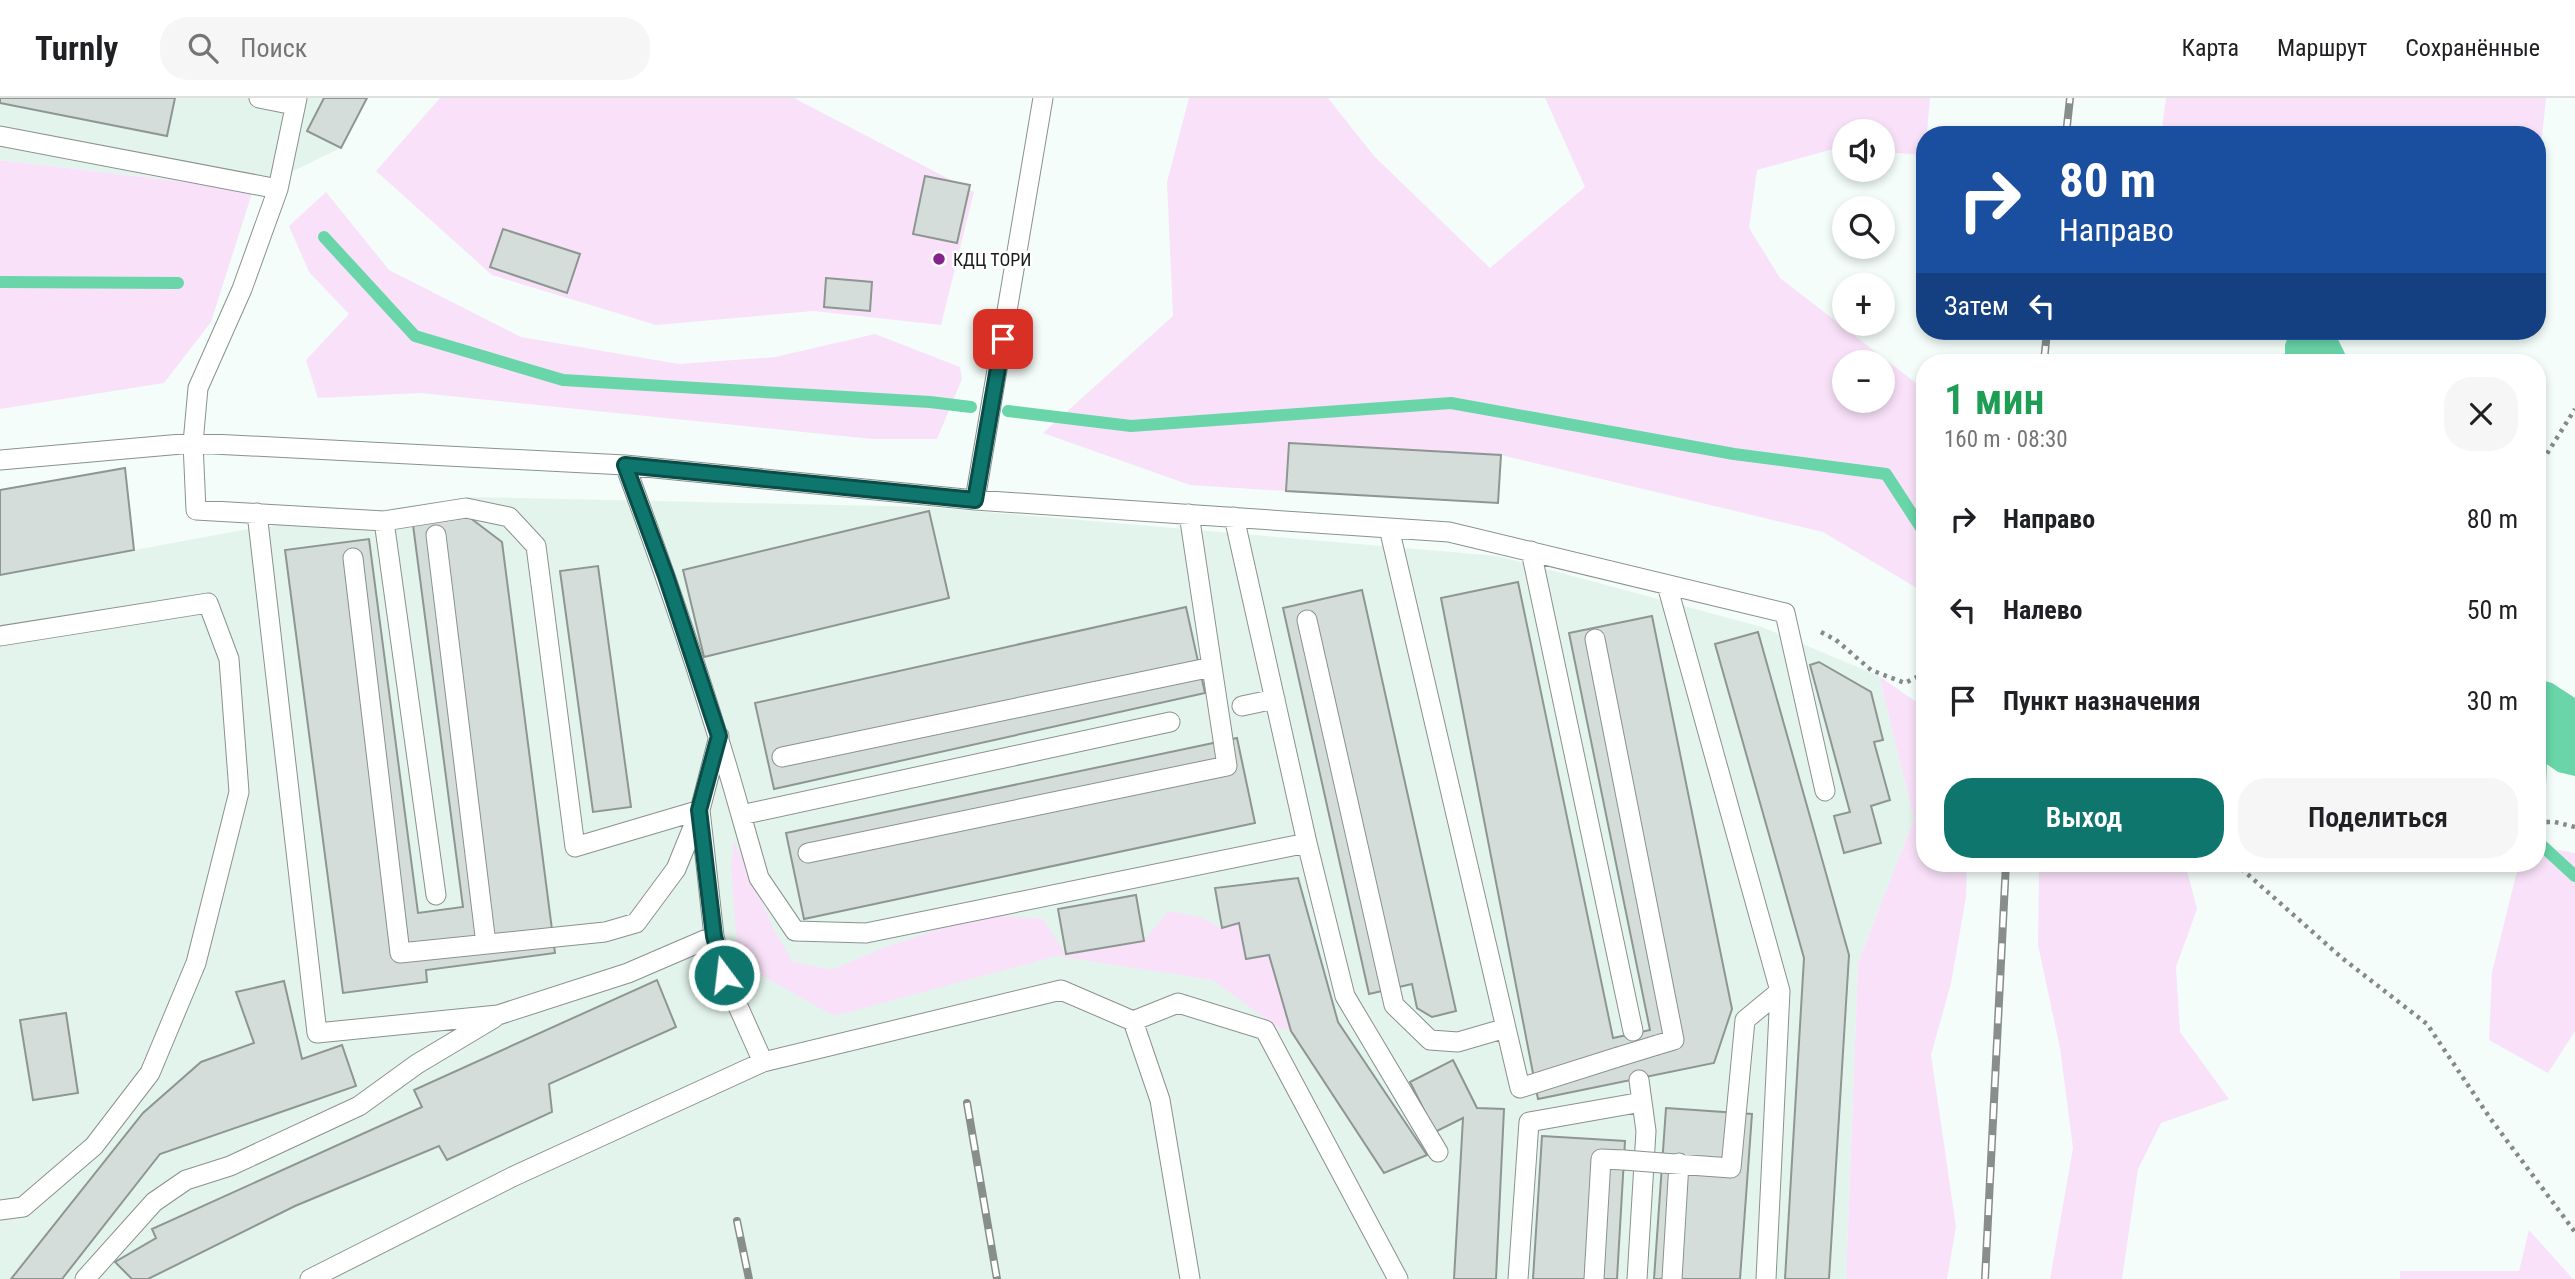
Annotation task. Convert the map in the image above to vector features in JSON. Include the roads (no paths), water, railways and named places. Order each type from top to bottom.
[{"type":"lane","points":[[259,98],[295,101],[278,189],[242,289],[198,388],[193,443],[196,510],[384,521],[466,509],[509,517],[536,546],[575,847],[699,810]]},
{"type":"lane","points":[[975,500],[1043,98]]},
{"type":"lane","points":[[0,136],[278,189]]},
{"type":"lane","points":[[0,460],[193,443],[625,465],[975,500],[1449,532],[1785,613],[1825,791]]},
{"type":"lane","points":[[625,465],[666,576],[719,736],[759,878],[795,931],[866,933],[1307,843]]},
{"type":"lane","points":[[257,513],[317,1033],[498,1015],[628,973],[714,936]]},
{"type":"lane","points":[[808,853],[1227,766],[1189,514]]},
{"type":"lane","points":[[1234,517],[1307,843],[1345,996],[1438,1152]]},
{"type":"lane","points":[[384,521],[436,895]]},
{"type":"lane","points":[[1389,528],[1520,1088],[1674,1040],[1595,639]]},
{"type":"lane","points":[[436,535],[486,944]]},
{"type":"lane","points":[[1531,551],[1633,1031]]},
{"type":"lane","points":[[353,558],[400,953],[606,932],[636,923],[676,869],[699,810],[719,736]]},
{"type":"lane","points":[[1667,585],[1780,991],[1766,1279]]},
{"type":"lane","points":[[0,636],[208,603],[229,659],[239,792],[196,963],[150,1073],[94,1146],[23,1207],[0,1210]]},
{"type":"lane","points":[[1307,620],[1394,1005],[1430,1040],[1458,1042],[1506,1028]]},
{"type":"lane","points":[[782,757],[1212,667]]},
{"type":"lane","points":[[1242,706],[1275,699]]},
{"type":"lane","points":[[741,816],[1170,722]]},
{"type":"lane","points":[[699,810],[714,936],[724,975],[763,1062]]},
{"type":"lane","points":[[310,1279],[512,1177],[763,1062],[1061,990],[1133,1021],[1178,1003],[1265,1030],[1398,1279]]},
{"type":"lane","points":[[1594,1279],[1601,1159],[1731,1168],[1745,1020],[1780,991]]},
{"type":"lane","points":[[85,1279],[154,1202],[186,1180],[230,1166],[359,1106],[417,1064],[498,1015]]},
{"type":"lane","points":[[1133,1021],[1160,1100],[1190,1279]]},
{"type":"lane","points":[[1637,1279],[1646,1131],[1639,1080]]},
{"type":"lane","points":[[1518,1279],[1528,1122],[1642,1102]]},
{"type":"lane","points":[[1671,1163],[1672,1279]]},
{"type":"waterway","points":[[324,237],[415,336],[563,380],[930,402],[971,407]]},
{"type":"waterway","points":[[0,282],[178,283]]},
{"type":"waterway","points":[[1008,411],[1131,426],[1451,403],[1734,454],[1886,474],[1916,520]]},
{"type":"waterway","points":[[2546,849],[2575,876]]},
{"type":"railway","points":[[2067,126],[2070,98]]},
{"type":"railway","points":[[2045,354],[2046,340]]},
{"type":"railway","points":[[1985,1279],[2006,872]]},
{"type":"railway","points":[[967,1103],[997,1279]]},
{"type":"railway","points":[[737,1221],[749,1279]]},
{"type":"place","name":"КДЦ ТОРИ","points":[[939,259]]}]
